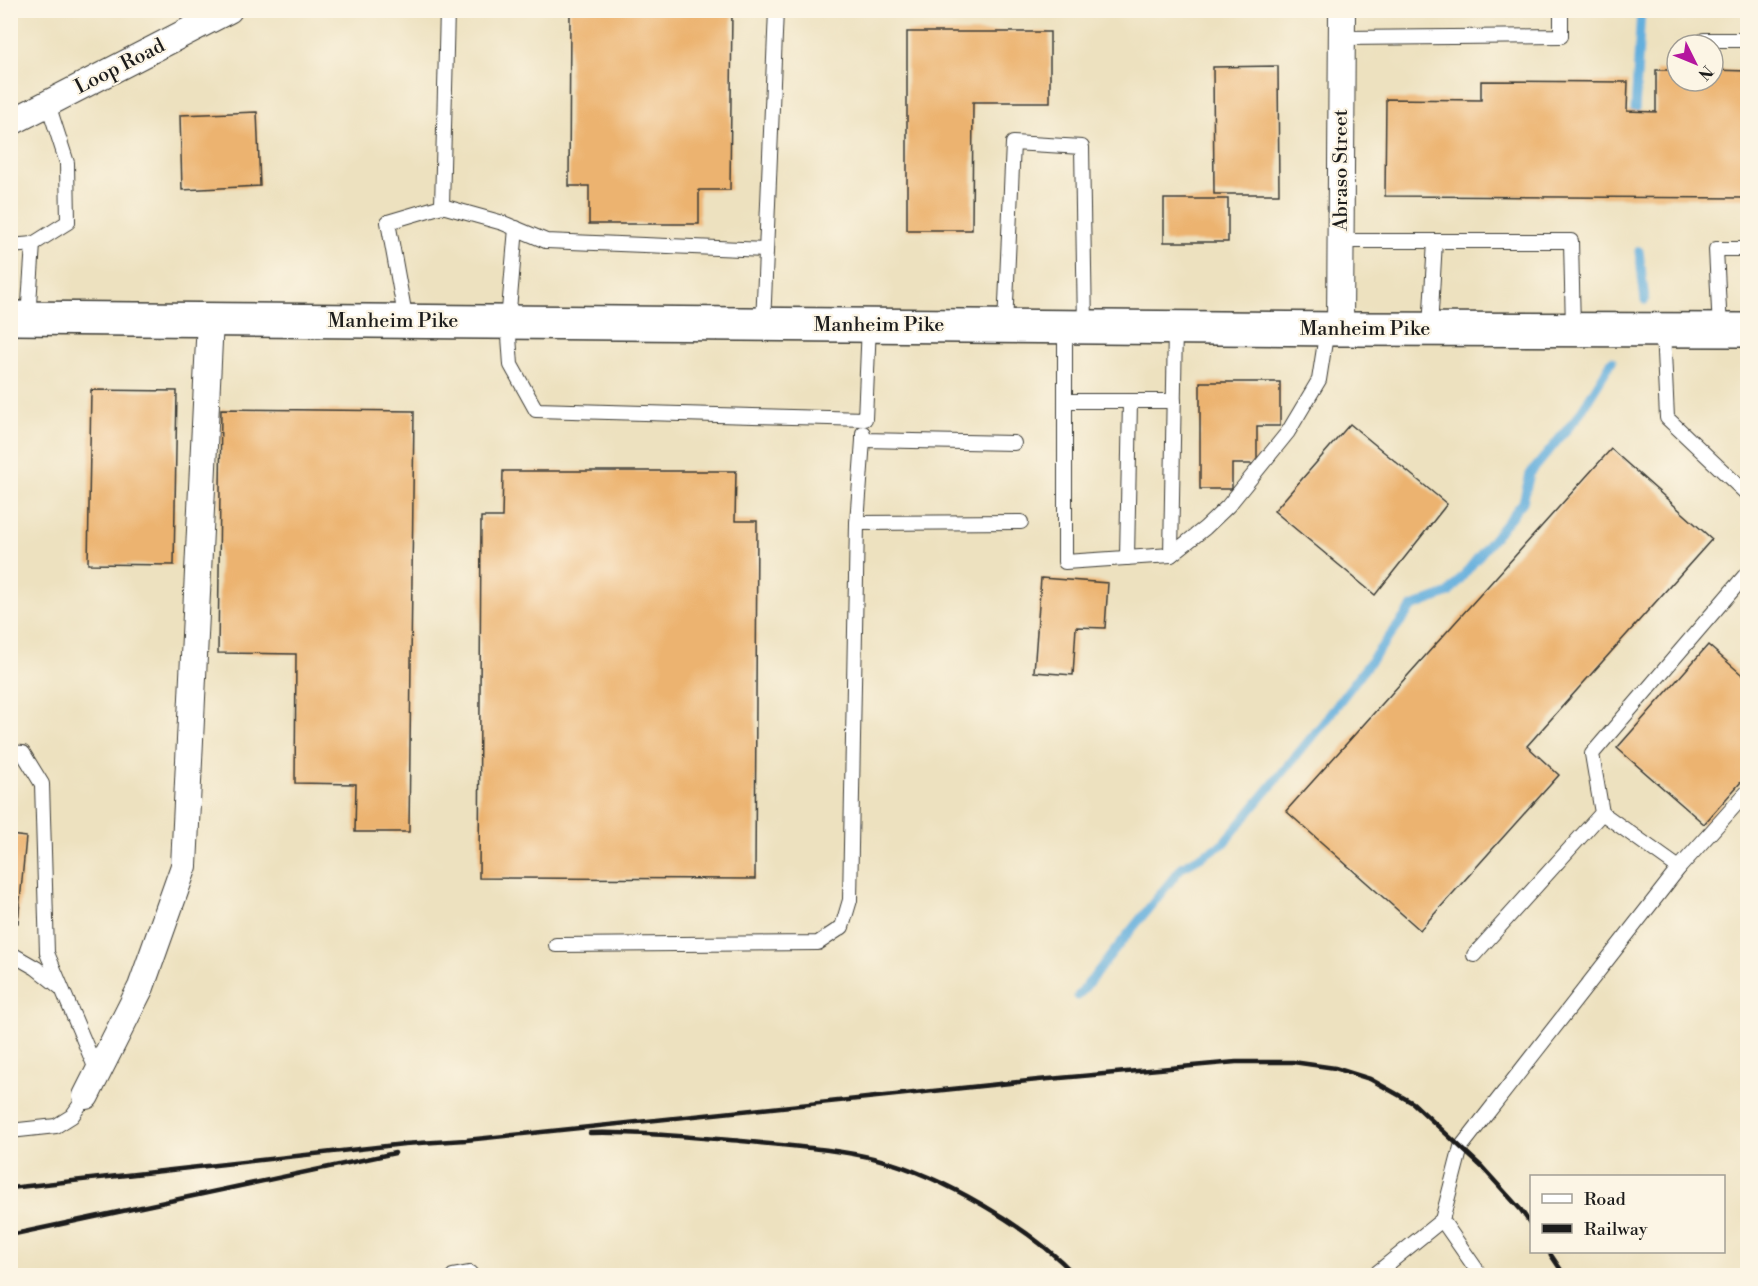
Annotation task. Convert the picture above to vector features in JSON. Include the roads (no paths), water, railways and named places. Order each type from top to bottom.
[{"type":"main road","name":"Manheim Pike","points":[[19,319],[1734,330]]},
{"type":"street","name":"Loop Road","points":[[10,123],[229,10]]},
{"type":"street","name":"Abraso Street","points":[[1334,329],[1341,241],[1342,10]]},
{"type":"street","points":[[92,1085],[141,987],[184,866],[210,320]]},
{"type":"lane","points":[[442,206],[447,10]]},
{"type":"lane","points":[[763,324],[776,10]]},
{"type":"lane","points":[[1342,38],[1561,36],[1561,10]]},
{"type":"lane","points":[[1725,40],[1748,40]]},
{"type":"lane","points":[[10,246],[33,244],[68,222],[67,163],[48,104]]},
{"type":"lane","points":[[1005,326],[1013,143],[1082,147],[1075,327],[1066,401],[1065,562],[1171,555],[1205,528],[1228,506],[1288,432],[1319,380],[1334,329]]},
{"type":"lane","points":[[406,321],[388,222],[442,206],[516,228],[546,241],[766,250]]},
{"type":"lane","points":[[516,228],[508,322],[511,365],[536,410],[865,419]]},
{"type":"lane","points":[[1341,241],[1571,241],[1573,329]]},
{"type":"lane","points":[[1430,329],[1435,241]]},
{"type":"lane","points":[[19,319],[33,244]]},
{"type":"lane","points":[[1734,330],[1716,249],[1748,249]]},
{"type":"lane","points":[[556,945],[818,943],[842,927],[850,900],[857,523],[869,325]]},
{"type":"lane","points":[[1171,555],[1175,328]]},
{"type":"lane","points":[[1663,330],[1667,418],[1748,495]]},
{"type":"lane","points":[[1066,401],[1174,401]]},
{"type":"lane","points":[[1127,558],[1130,401]]},
{"type":"lane","points":[[863,440],[1014,443]]},
{"type":"lane","points":[[857,523],[1021,522]]},
{"type":"lane","points":[[1679,868],[1602,813],[1592,754],[1748,572]]},
{"type":"lane","points":[[10,752],[23,753],[42,784],[46,953],[62,989],[92,1085],[72,1116],[56,1126],[10,1131]]},
{"type":"lane","points":[[1373,1275],[1442,1220],[1461,1147],[1679,868],[1748,791]]},
{"type":"lane","points":[[1474,955],[1602,813]]},
{"type":"lane","points":[[10,953],[36,968],[62,989]]},
{"type":"lane","points":[[1442,1220],[1481,1275]]},
{"type":"lane","points":[[453,1275],[470,1273],[470,1275]]},
{"type":"waterway","points":[[1635,111],[1641,10]]},
{"type":"waterway","points":[[1639,251],[1645,300]]},
{"type":"waterway","points":[[1078,996],[1182,867],[1223,844],[1324,722],[1412,607],[1449,593],[1523,502],[1530,474],[1578,416],[1612,361]]},
{"type":"railway","points":[[10,1188],[404,1144],[466,1140],[1038,1080],[1236,1062],[1293,1062],[1335,1068],[1370,1079],[1413,1103],[1482,1167],[1530,1223]]},
{"type":"railway","points":[[590,1133],[647,1134],[741,1141],[826,1150],[877,1159],[929,1178],[984,1206],[1035,1239],[1076,1276]]},
{"type":"railway","points":[[10,1235],[395,1153]]},
{"type":"railway","points":[[1550,1253],[1565,1276]]}]
